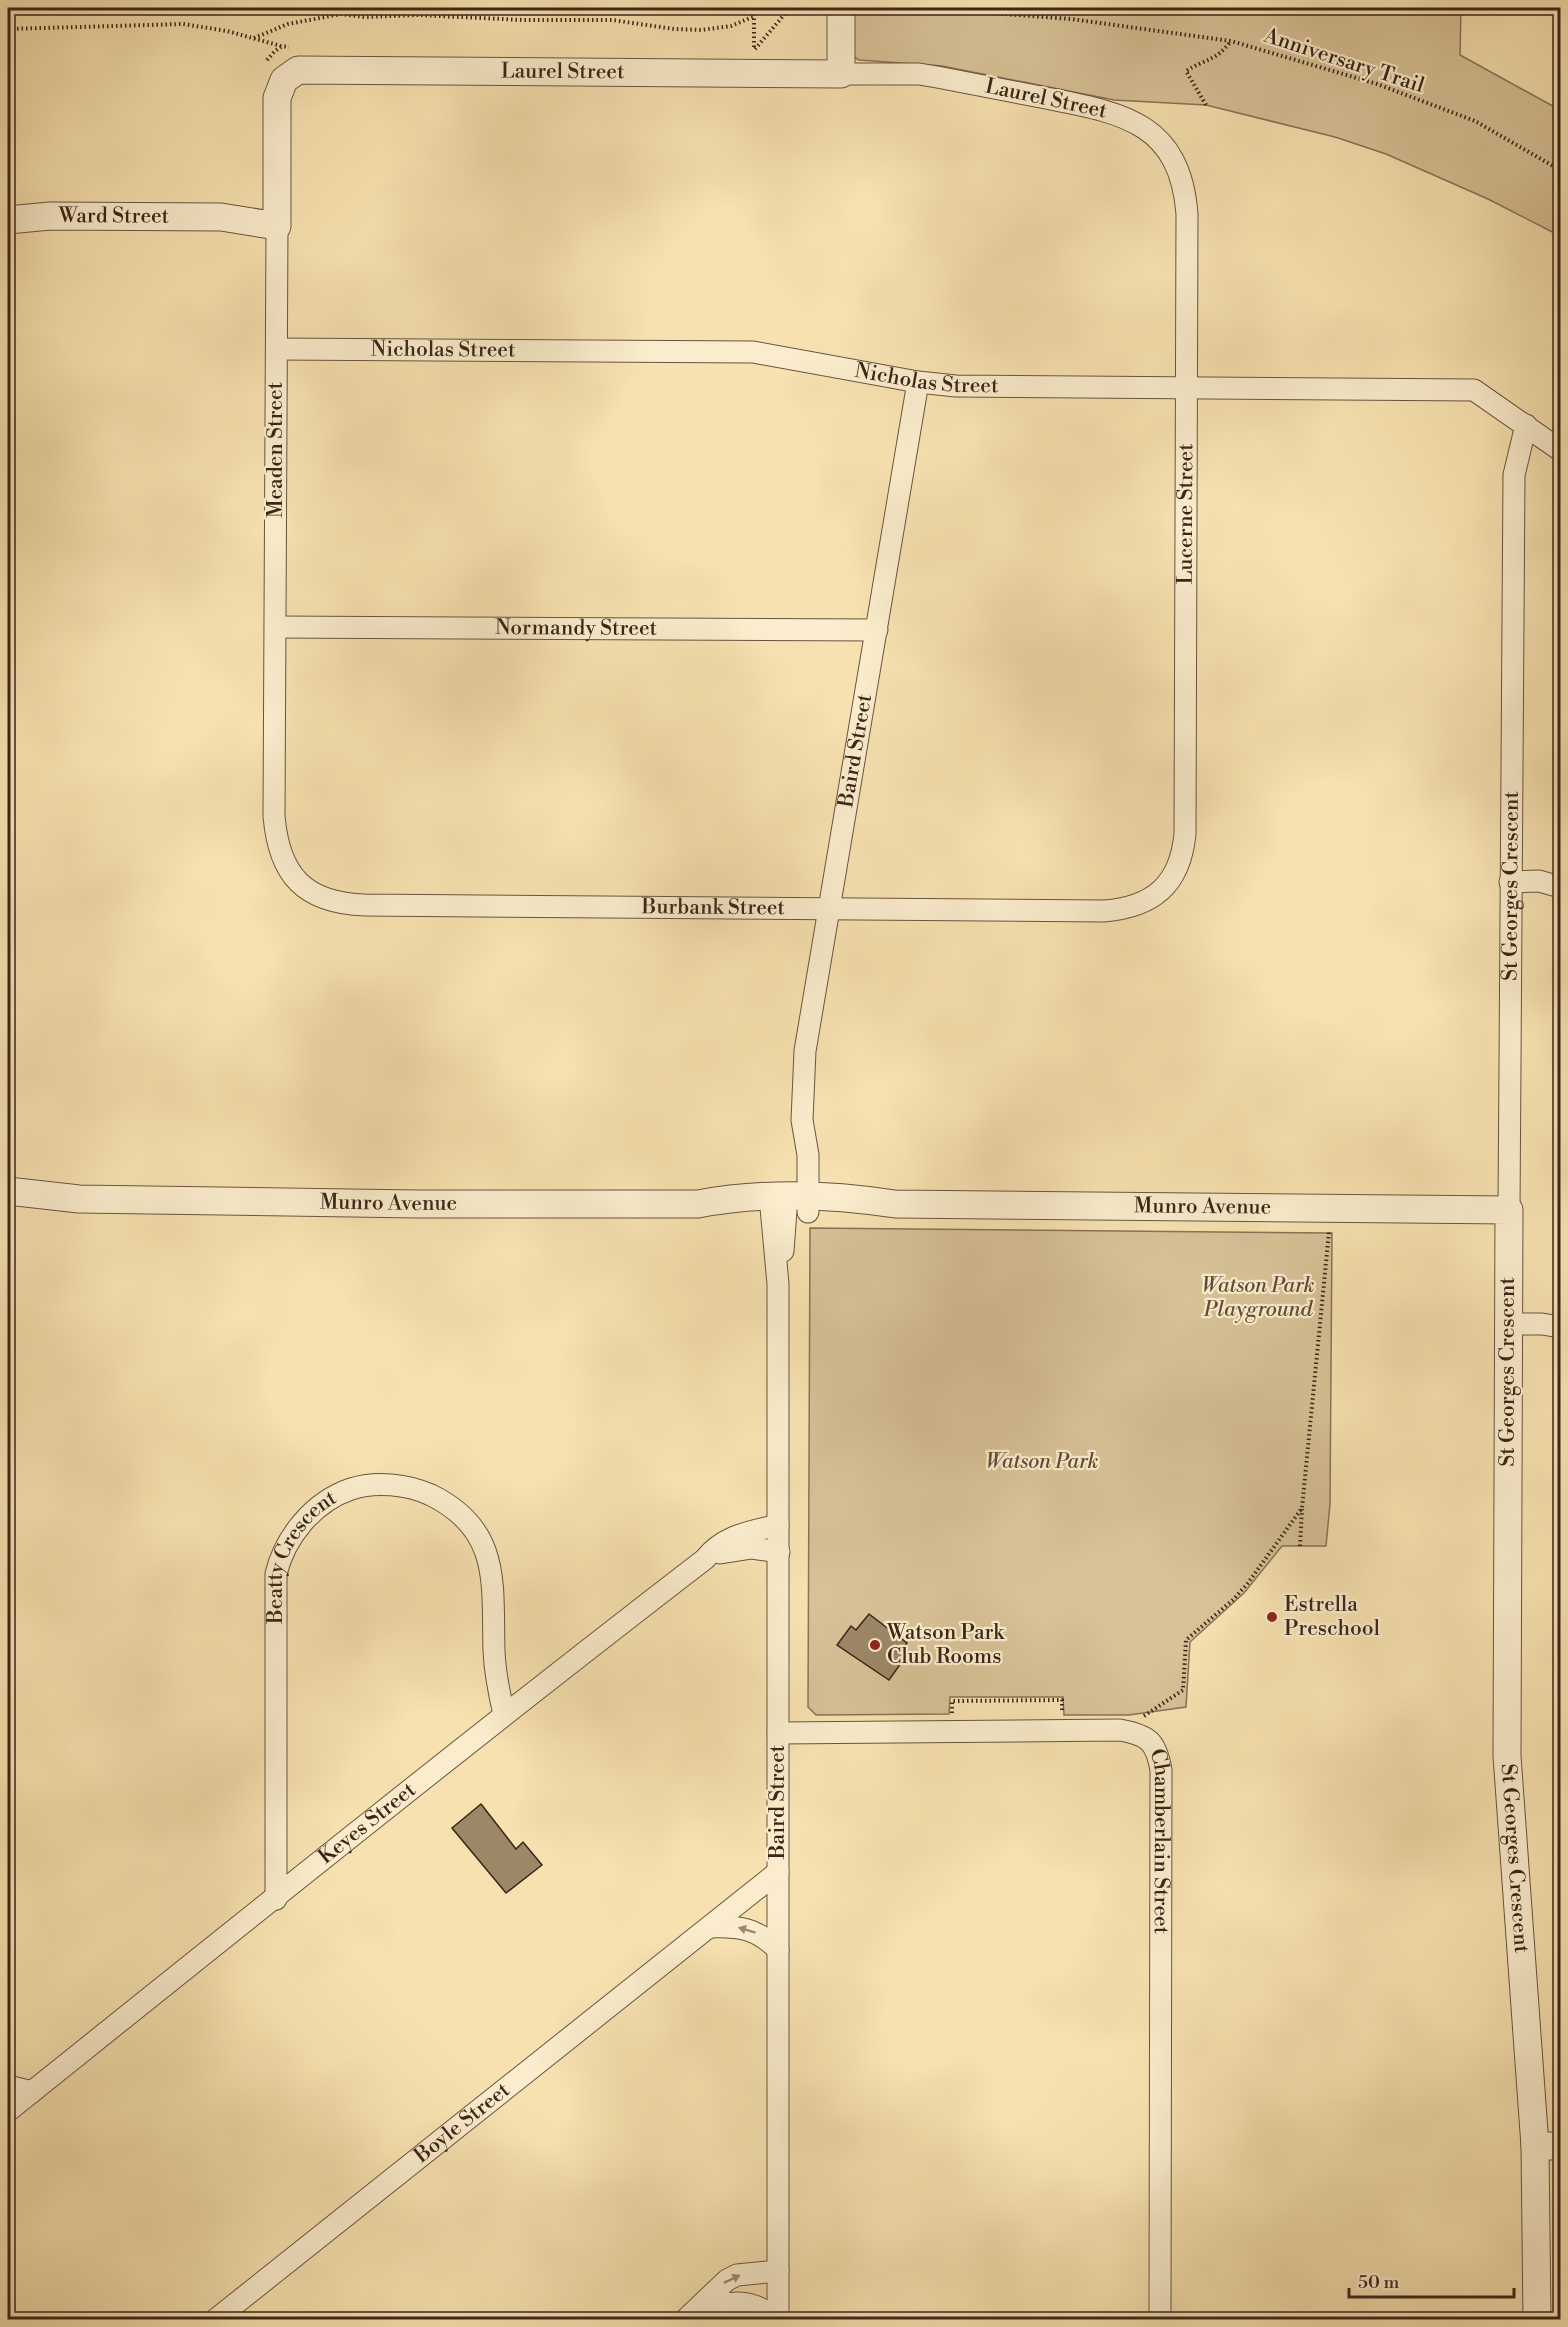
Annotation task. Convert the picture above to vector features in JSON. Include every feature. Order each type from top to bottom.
[{"type":"street","points":[[828,8],[834,74]]},
{"type":"street","points":[[834,74],[842,8]]},
{"type":"street","name":"Laurel Street","points":[[298,70],[919,74],[1102,109],[1129,119],[1155,138],[1166,151]]},
{"type":"street","name":"Meaden Street","points":[[276,838],[274,816],[277,98],[284,80],[290,73],[298,70]]},
{"type":"street","name":"Lucerne Street","points":[[1166,151],[1178,168],[1186,197],[1185,834],[1184,852],[1172,878]]},
{"type":"street","name":"Ward Street","points":[[8,220],[50,216],[277,217]]},
{"type":"street","name":"Nicholas Street","points":[[276,349],[753,352],[918,382],[975,386],[1474,390],[1560,450]]},
{"type":"street","name":"Baird Street","points":[[777,2319],[778,1284],[801,1120],[805,1051],[918,382]]},
{"type":"street","name":"St Georges Crescent","points":[[1526,425],[1514,475],[1507,1756],[1548,2146],[1537,2319]]},
{"type":"street","name":"Normandy Street","points":[[276,627],[877,630]]},
{"type":"street","name":"Burbank Street","points":[[276,838],[286,865],[299,882],[311,893],[327,901],[344,905],[1123,909],[1149,900],[1172,878]]},
{"type":"street","points":[[1510,882],[1539,880],[1560,886]]},
{"type":"street","name":"Munro Avenue","points":[[8,1191],[79,1199],[417,1204],[698,1204],[734,1197],[790,1205],[852,1198],[895,1204],[1509,1210]]},
{"type":"street","name":"Munro Avenue","points":[[8,1207],[79,1199]]},
{"type":"street","points":[[1508,1324],[1560,1327]]},
{"type":"street","name":"Beatty Crescent","points":[[276,1899],[276,1574],[286,1544],[321,1504],[350,1489],[364,1486],[408,1487],[441,1500],[470,1524],[488,1554],[492,1572],[496,1678],[504,1714]]},
{"type":"street","name":"Keyes Street","points":[[8,2111],[276,1899],[504,1714],[705,1559],[722,1542],[778,1525]]},
{"type":"street","name":"Keyes Street","points":[[705,1559],[738,1549],[759,1548],[778,1552]]},
{"type":"street","name":"Chamberlain Street","points":[[778,1733],[1120,1730],[1150,1740],[1159,1757],[1161,1770],[1160,2319]]},
{"type":"street","name":"Boyle Street","points":[[215,2319],[778,1872]]},
{"type":"street","points":[[710,1927],[734,1926],[753,1931],[768,1939],[778,1950]]},
{"type":"street","points":[[8,2086],[32,2092]]},
{"type":"street","points":[[691,2315],[716,2289],[737,2275],[778,2271]]},
{"type":"street","points":[[691,2315],[716,2305],[748,2304],[766,2310],[777,2319]]},
{"type":"path","points":[[754,8],[755,72]]},
{"type":"path","name":"Anniversary Trail","points":[[925,8],[1071,19],[1231,41],[1377,84],[1475,121],[1560,170]]},
{"type":"path","points":[[254,38],[288,24],[341,14],[365,17],[419,15],[504,20],[612,20],[674,29],[701,30],[731,26],[754,16]]},
{"type":"path","points":[[8,29],[183,24],[203,26],[282,46]]},
{"type":"path","points":[[1206,105],[1186,71],[1220,55],[1231,41]]},
{"type":"path","points":[[1300,1546],[1329,1230],[1340,1230]]},
{"type":"path","points":[[1136,1718],[1142,1717],[1183,1690],[1186,1640],[1234,1599],[1302,1508]]},
{"type":"path","points":[[951,1732],[952,1701],[1062,1700],[1062,1718]]},
{"type":"green space","points":[[848,8],[1461,8],[1460,55],[1560,110],[1560,236],[1488,199],[1386,154],[1335,137],[1206,105],[1114,100],[942,66],[859,60],[854,57]]},
{"type":"green space","name":"Watson Park","points":[[810,1228],[1332,1233],[1330,1504],[1326,1546],[1282,1546],[1244,1593],[1190,1642],[1186,1707],[1129,1715],[1064,1715],[1063,1697],[950,1697],[949,1714],[816,1715],[808,1707]]},
{"type":"building","name":"Watson Park Club Rooms","points":[[869,1614],[907,1643],[903,1649],[909,1652],[889,1680],[837,1645],[851,1626],[856,1630]]},
{"type":"building","points":[[481,1804],[516,1849],[523,1842],[542,1865],[506,1893],[452,1828]]},
{"type":"place","name":"Estrella Preschool","points":[[1272,1617]]},
{"type":"place","name":"Watson Park Club Rooms","points":[[875,1645]]},
{"type":"park label","name":"Watson Park Playground","points":[[1258,1298]]}]
